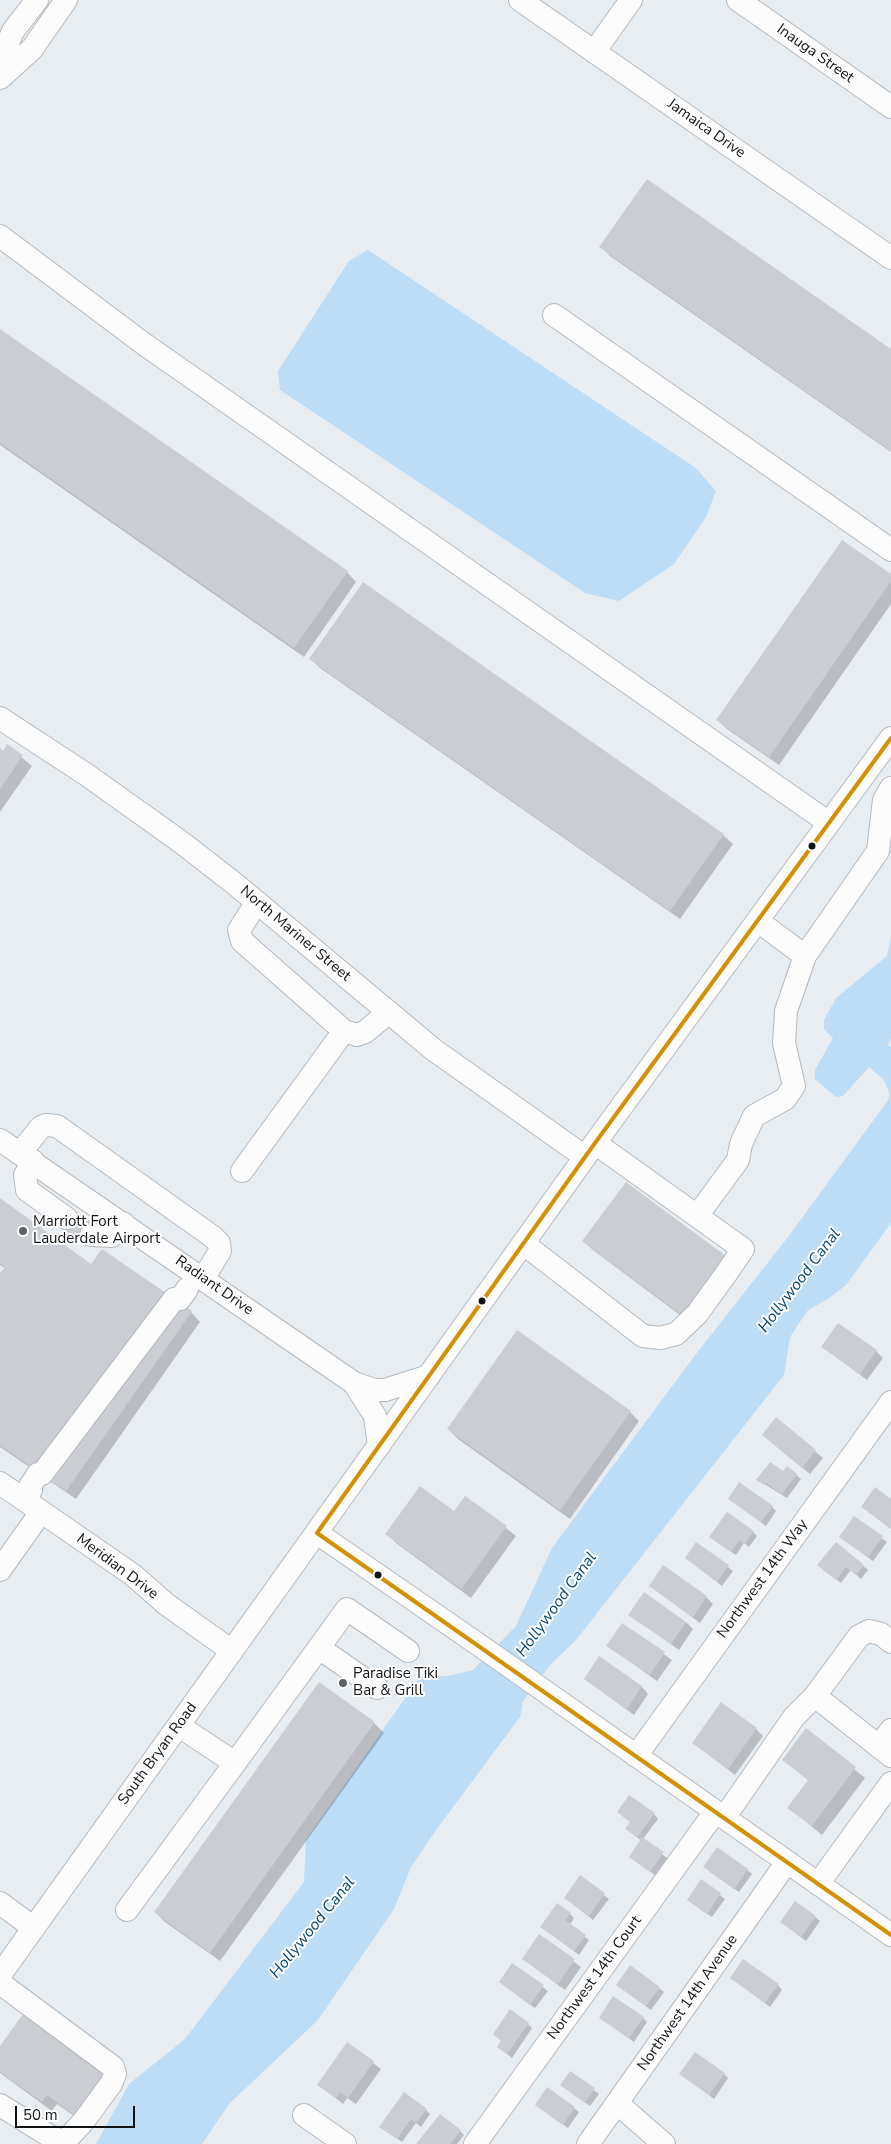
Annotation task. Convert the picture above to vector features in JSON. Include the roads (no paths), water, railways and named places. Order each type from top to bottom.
[{"type":"street","points":[[1,63],[13,31],[37,0]]},
{"type":"street","points":[[1,63],[32,49],[66,0]]},
{"type":"street","name":"Jamaica Drive","points":[[520,0],[891,258]]},
{"type":"street","points":[[594,52],[631,0]]},
{"type":"street","name":"Inauga Street","points":[[738,0],[891,107]]},
{"type":"street","points":[[0,236],[144,344],[829,823]]},
{"type":"street","points":[[554,315],[891,550]]},
{"type":"street","name":"North Mariner Street","points":[[0,718],[87,775],[173,836],[257,902],[434,1050],[697,1216],[743,1249],[697,1314],[676,1334],[660,1338],[643,1336],[524,1244]]},
{"type":"street","name":"South Bryan Road","points":[[0,1975],[590,1150],[891,738]]},
{"type":"street","points":[[697,1216],[738,1160],[741,1144],[754,1116],[785,1099],[794,1086],[784,1043],[786,1011],[805,956],[878,851],[884,800],[891,788]]},
{"type":"street","points":[[257,902],[239,930],[242,941],[344,1030],[357,1035],[365,1032],[389,1012]]},
{"type":"street","points":[[758,921],[805,956]]},
{"type":"street","points":[[242,1170],[344,1030]]},
{"type":"street","points":[[0,1570],[35,1494],[189,1285],[220,1251],[219,1243],[213,1236],[57,1126],[46,1125],[41,1127],[26,1157],[25,1175],[27,1190],[66,1218]]},
{"type":"street","name":"Radiant Drive","points":[[0,1140],[123,1223],[189,1285],[354,1383],[374,1390],[385,1390],[429,1376]]},
{"type":"street","points":[[91,1235],[112,1236],[123,1223]]},
{"type":"street","name":"Radiant Drive","points":[[354,1383],[376,1416],[379,1446]]},
{"type":"street","name":"Northwest 14th Way","points":[[636,1756],[891,1402]]},
{"type":"street","name":"Meridian Drive","points":[[0,1483],[35,1494],[166,1604],[232,1651]]},
{"type":"street","points":[[317,1533],[482,1646],[891,1935]]},
{"type":"street","points":[[127,1910],[347,1609],[408,1651]]},
{"type":"street","name":"Northwest 14th Court","points":[[475,2144],[719,1815],[794,1717],[815,1696],[858,1636],[869,1631],[881,1634],[891,1642]]},
{"type":"street","points":[[319,1648],[377,1688]]},
{"type":"street","points":[[815,1696],[887,1744]]},
{"type":"street","points":[[178,1726],[235,1763]]},
{"type":"street","points":[[818,1884],[891,1783]]},
{"type":"street","name":"Northwest 14th Avenue","points":[[588,2144],[787,1862]]},
{"type":"street","points":[[0,1903],[34,1928]]},
{"type":"street","points":[[0,1983],[114,2067],[115,2074],[111,2084],[83,2122],[64,2143],[0,2105]]},
{"type":"street","points":[[618,2103],[664,2144]]},
{"type":"street","points":[[304,2114],[345,2144]]},
{"type":"water","points":[[368,250],[696,468],[716,491],[706,517],[674,564],[619,601],[585,593],[280,390],[278,371],[349,261]]},
{"type":"water","name":"Hollywood Canal","points":[[891,936],[891,1038],[888,1045],[891,1047],[891,1223],[846,1285],[828,1299],[808,1310],[790,1337],[784,1375],[576,1640],[551,1664],[523,1701],[520,1717],[436,1830],[411,1867],[394,1909],[318,2020],[229,2104],[202,2144],[96,2144],[129,2084],[185,2039],[304,1882],[306,1839],[420,1677],[448,1676],[473,1670],[516,1626],[552,1548],[696,1354],[788,1237],[889,1099],[889,1092],[883,1079],[869,1067],[843,1096],[836,1097],[815,1079],[815,1070],[833,1038],[824,1029],[824,1020],[836,998],[887,956]]},
{"type":"tunnel","points":[[66,1218],[91,1235]]},
{"type":"place","name":"Marriott Fort Lauderdale Airport","points":[[23,1231]]},
{"type":"place","name":"Paradise Tiki Bar & Grill","points":[[343,1683]]}]
